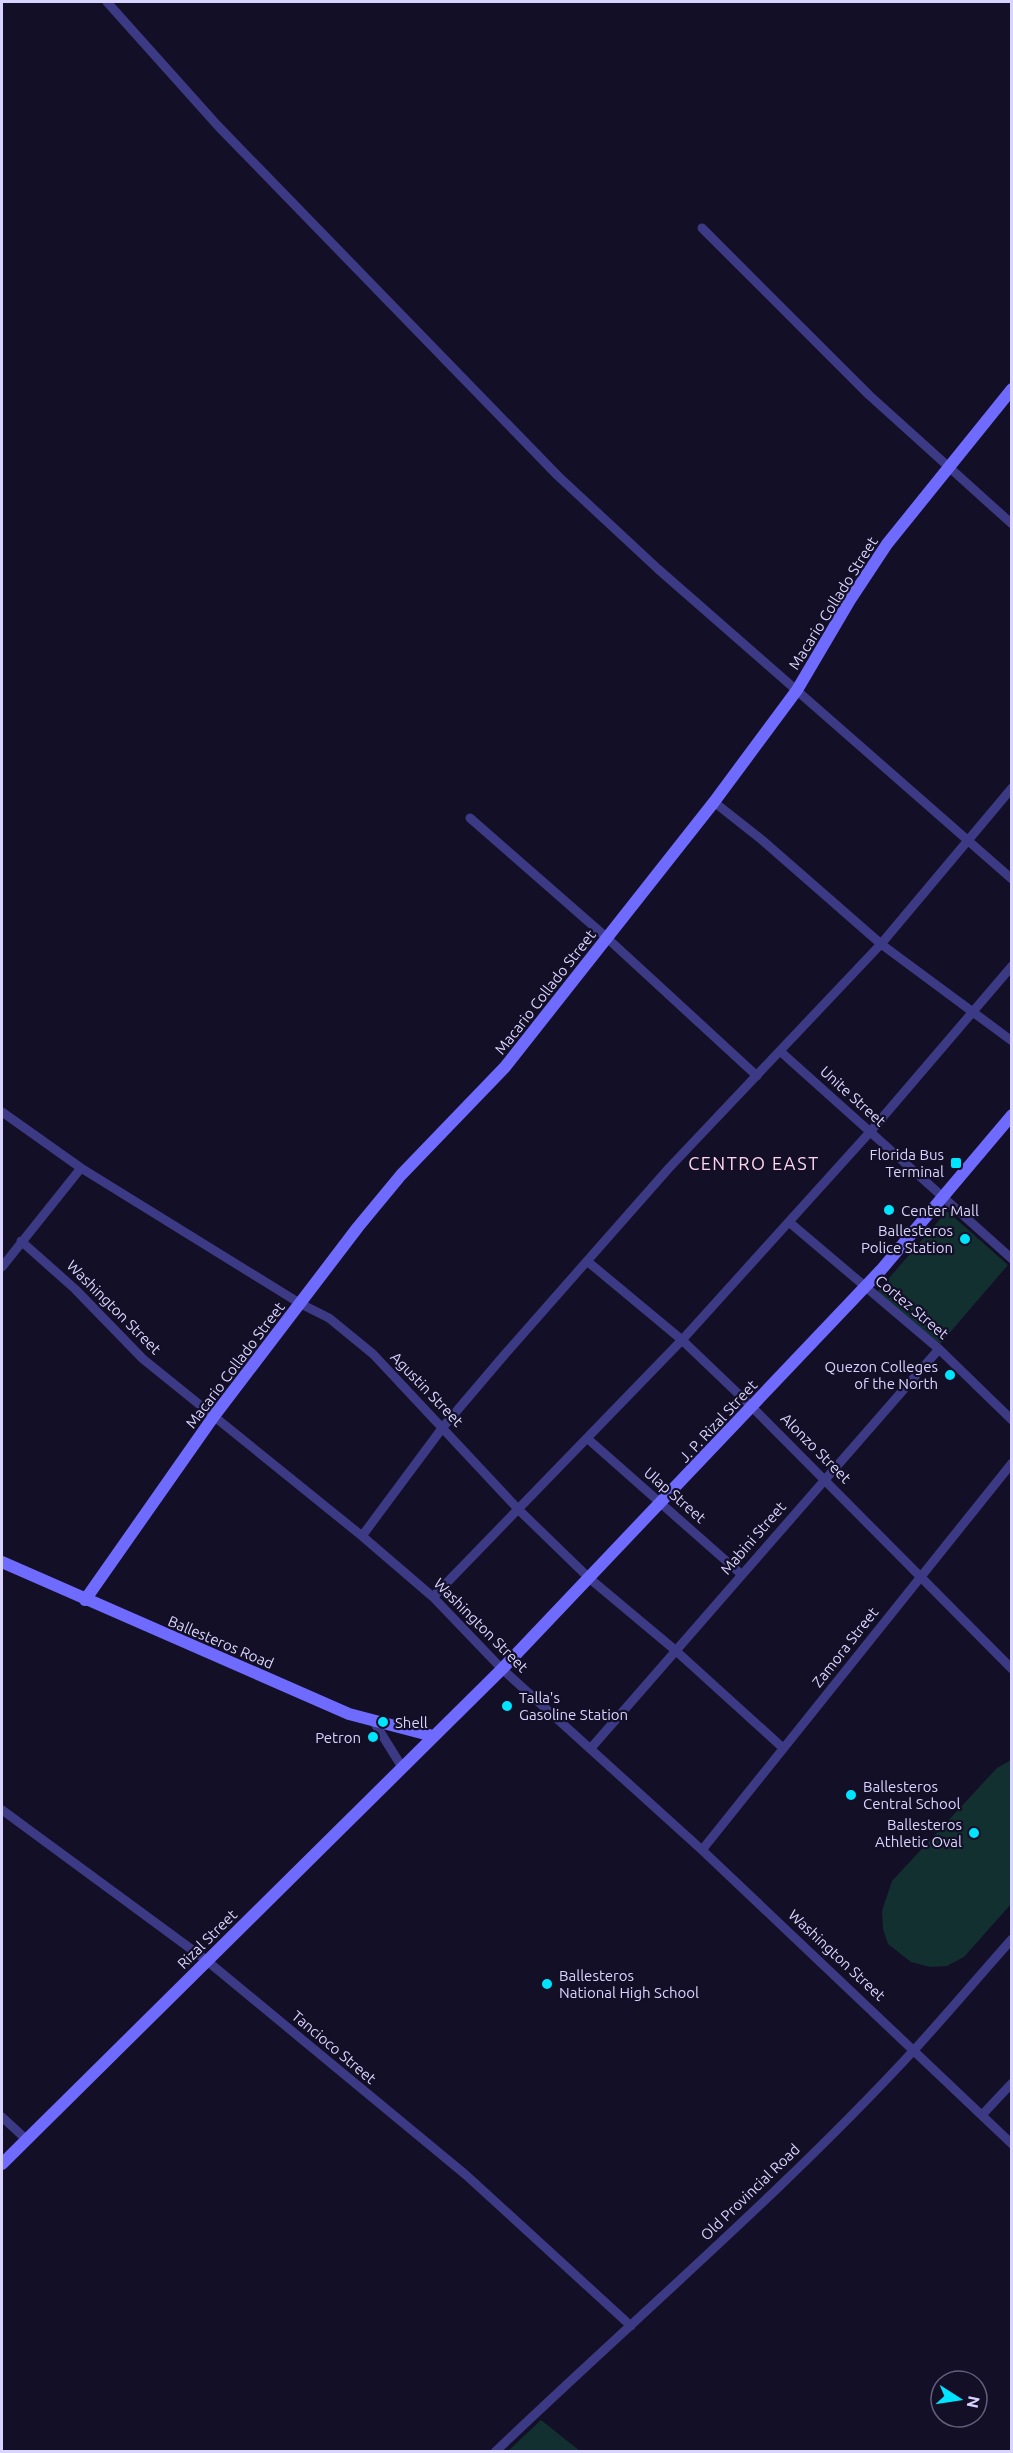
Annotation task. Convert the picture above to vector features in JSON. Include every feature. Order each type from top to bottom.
[{"type":"street","points":[[106,2],[218,126],[558,476],[643,557],[1011,879]]},
{"type":"street","points":[[702,228],[869,395],[1011,524]]},
{"type":"street","name":"Macario Collado Street","points":[[85,1600],[214,1416],[376,1204],[505,1067],[714,802],[797,690],[850,600],[887,544],[1011,389]]},
{"type":"street","points":[[362,1536],[443,1427],[669,1168],[881,944],[1011,788]]},
{"type":"street","points":[[714,802],[762,840],[881,944],[1011,1041]]},
{"type":"street","points":[[470,818],[606,937],[757,1076]]},
{"type":"street","points":[[433,1597],[682,1340],[870,1132],[1011,966]]},
{"type":"street","name":"Unite Street","points":[[781,1052],[1011,1259]]},
{"type":"street","name":"Agustin Street","points":[[2,1112],[81,1168],[301,1304],[329,1318],[373,1354],[519,1510],[589,1578],[675,1650],[783,1748]]},
{"type":"street","name":"J. P. Rizal Street","points":[[433,1736],[502,1669],[865,1287],[944,1197],[1011,1115]]},
{"type":"street","points":[[2,1267],[81,1168]]},
{"type":"street","name":"Cortez Street","points":[[789,1222],[939,1349],[1011,1420]]},
{"type":"street","name":"Washington Street","points":[[21,1241],[75,1289],[143,1359],[362,1536],[433,1597],[502,1669],[702,1850],[915,2049],[1011,2144]]},
{"type":"street","name":"Alonzo Street","points":[[587,1262],[682,1340],[825,1477],[1011,1669]]},
{"type":"street","name":"Mabini Street","points":[[591,1748],[939,1349]]},
{"type":"street","name":"Ulap Street","points":[[588,1439],[662,1502],[741,1575]]},
{"type":"street","name":"Zamora Street","points":[[702,1850],[1011,1463]]},
{"type":"street","name":"Ballesteros Road","points":[[2,1562],[85,1600],[374,1722],[433,1736]]},
{"type":"street","points":[[374,1722],[402,1767]]},
{"type":"street","name":"Rizal Street","points":[[2,2164],[433,1736]]},
{"type":"street","name":"Tancioco Street","points":[[2,1810],[206,1960],[465,2175],[631,2326]]},
{"type":"street","name":"Old Provincial Road","points":[[495,2451],[631,2326],[820,2144],[915,2049],[1011,1939]]},
{"type":"street","points":[[982,2115],[1011,2083]]},
{"type":"street","points":[[2,2117],[27,2140]]},
{"type":"green space","points":[[947,1211],[1008,1265],[940,1344],[877,1292]]},
{"type":"green space","name":"Ballesteros Athletic Oval","points":[[1011,1760],[1011,1904],[964,1957],[947,1966],[930,1967],[911,1962],[888,1944],[883,1929],[882,1911],[892,1881],[997,1768]]},
{"type":"green space","points":[[541,2420],[580,2451],[508,2451]]},
{"type":"place","name":"Florida Bus Terminal","points":[[956,1163]]},
{"type":"place","name":"Center Mall","points":[[889,1210]]},
{"type":"place","name":"Ballesteros Police Station","points":[[965,1239]]},
{"type":"place","name":"Quezon Colleges of the North","points":[[950,1375]]},
{"type":"place","name":"Talla's Gasoline Station","points":[[507,1706]]},
{"type":"place","name":"Shell","points":[[383,1722]]},
{"type":"place","name":"Petron","points":[[373,1737]]},
{"type":"place","name":"Ballesteros Central School","points":[[851,1795]]},
{"type":"place","name":"Ballesteros Athletic Oval","points":[[974,1833]]},
{"type":"place","name":"Ballesteros National High School","points":[[547,1984]]},
{"type":"district","name":"CENTRO EAST","points":[[754,1163]]}]
